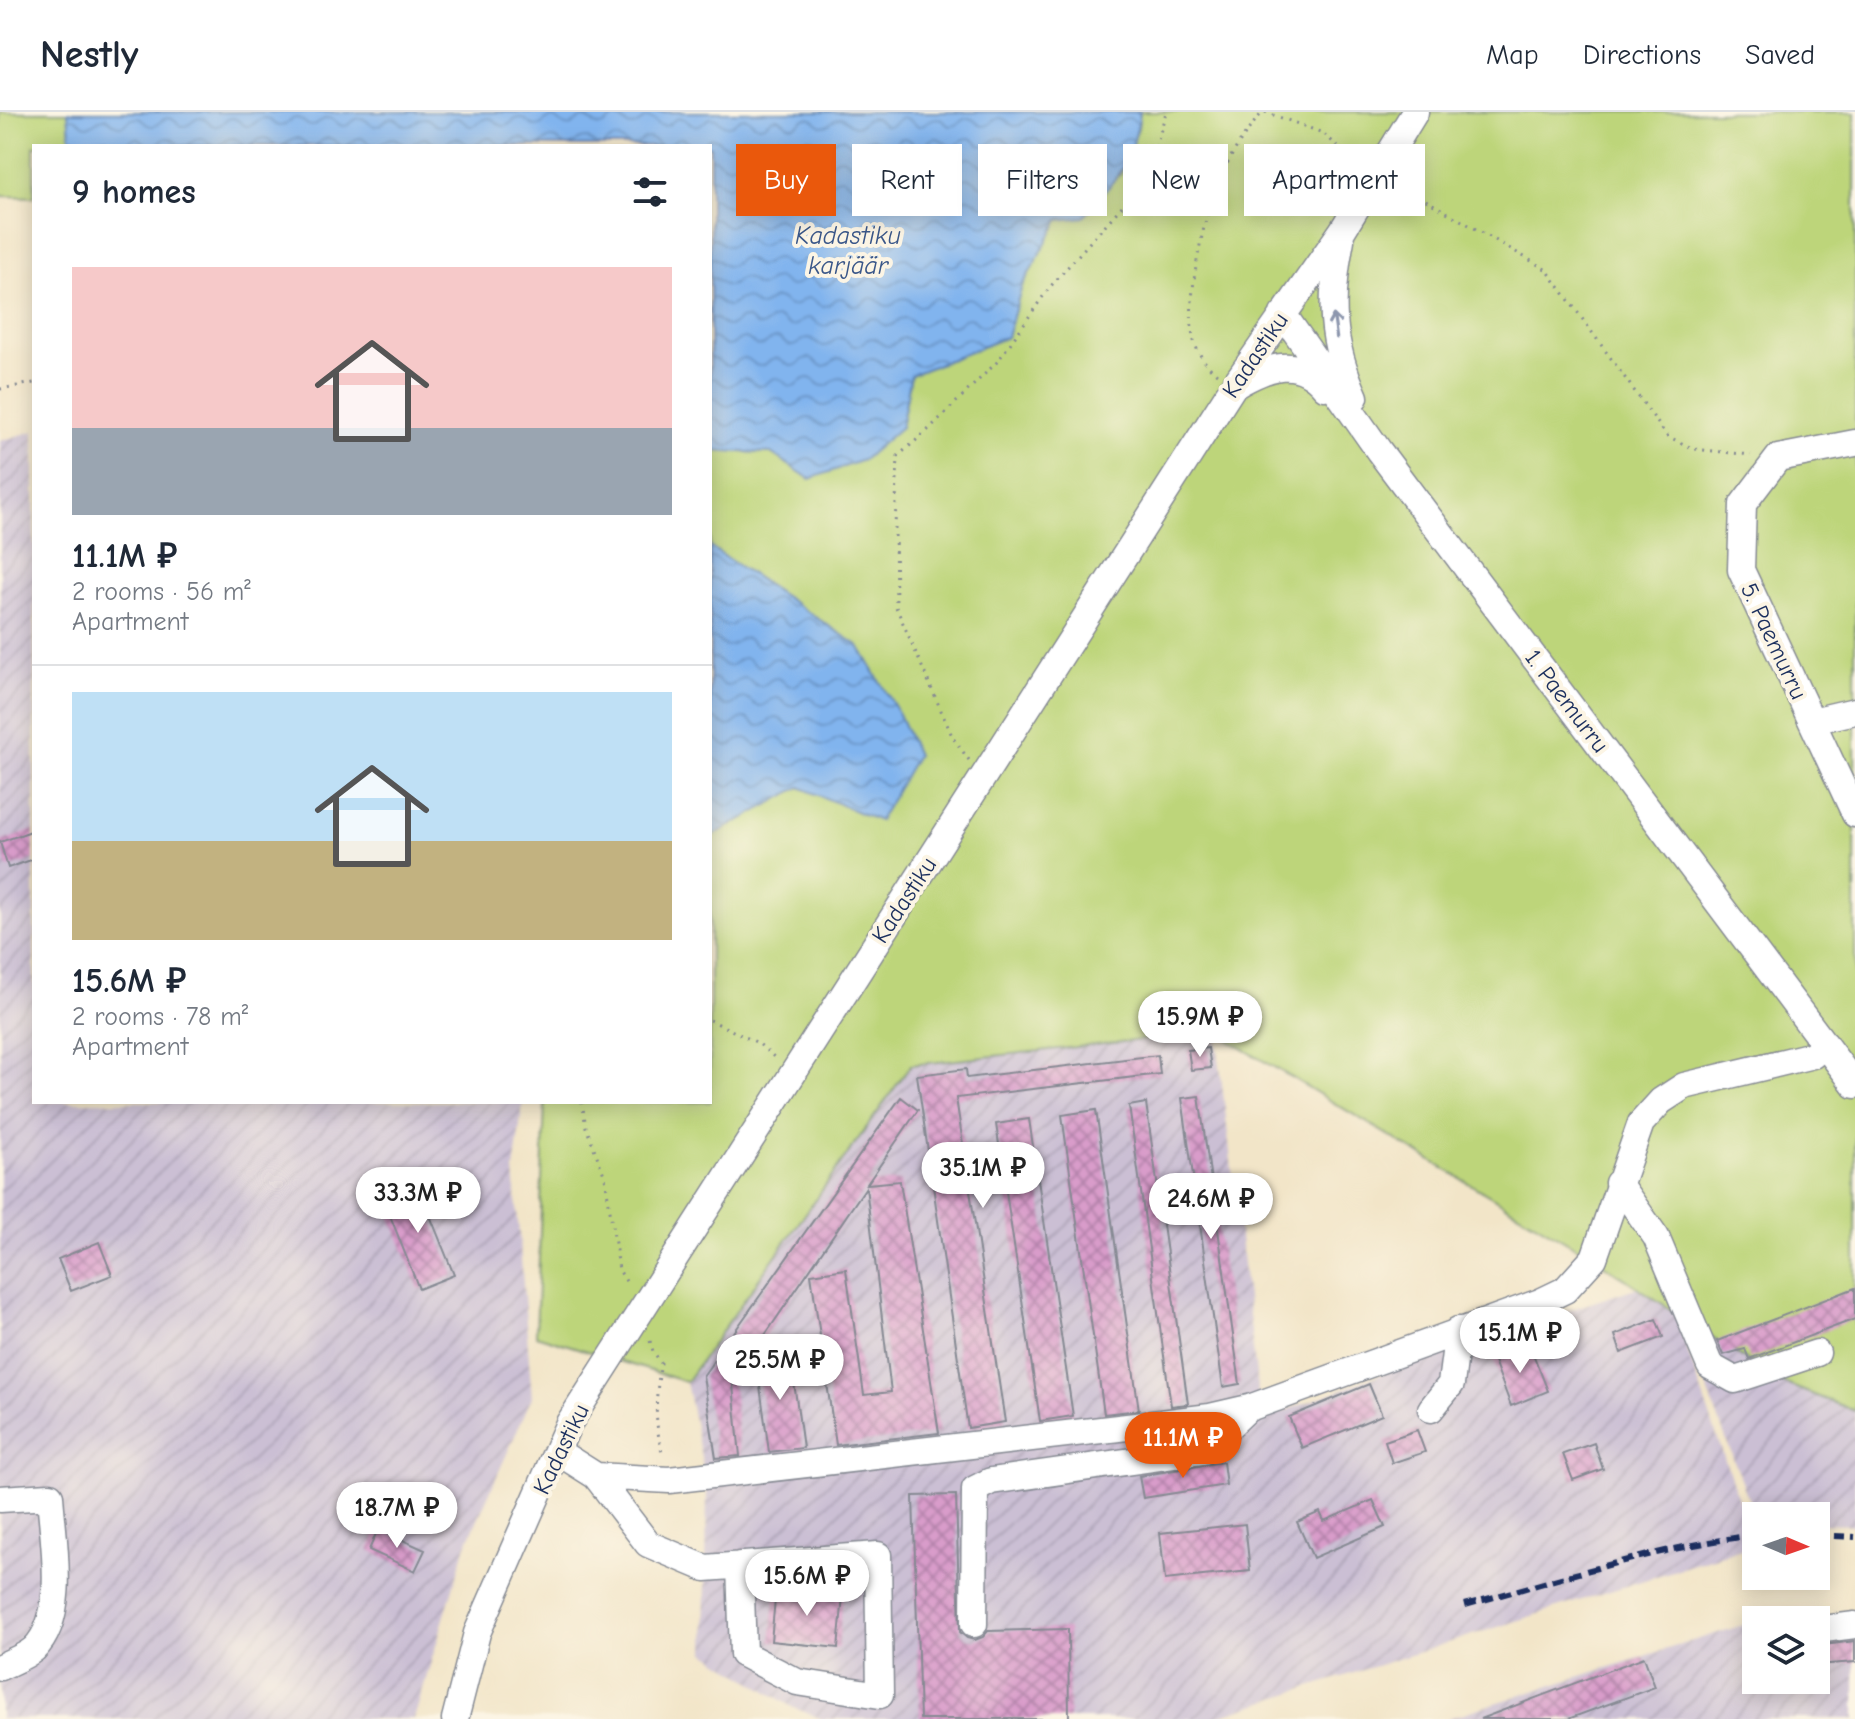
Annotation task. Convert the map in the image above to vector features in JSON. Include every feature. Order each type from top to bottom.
[{"type":"street","name":"Kadastiku","points":[[1395,144],[1415,112]]},
{"type":"street","name":"Kadastiku","points":[[455,1719],[477,1633],[569,1423],[1233,387],[1351,216]]},
{"type":"street","points":[[1342,231],[1332,307],[1340,363],[1379,451]]},
{"type":"street","name":"1. Paemurru","points":[[1283,314],[1379,451],[1825,1044],[1851,1071]]},
{"type":"street","points":[[1233,387],[1262,370],[1289,366],[1303,369],[1316,376],[1379,451]]},
{"type":"street","points":[[1778,458],[1855,443]]},
{"type":"street","name":"5. Paemurru","points":[[1778,458],[1743,504],[1741,570],[1855,814]]},
{"type":"street","points":[[1812,721],[1855,711]]},
{"type":"street","points":[[596,1476],[669,1480],[733,1474],[1210,1417],[1249,1408],[1540,1302],[1565,1290],[1594,1258],[1641,1123],[1661,1101],[1684,1086],[1813,1055],[1825,1044]]},
{"type":"street","points":[[1618,1183],[1656,1237],[1710,1366],[1735,1380],[1817,1353]]},
{"type":"street","points":[[1540,1302],[1555,1338]]},
{"type":"street","points":[[1431,1409],[1451,1384],[1458,1330]]},
{"type":"street","points":[[974,1624],[975,1489],[991,1481],[1203,1451],[1249,1408]]},
{"type":"street","points":[[558,1452],[596,1476],[648,1544],[705,1568],[740,1565],[878,1555],[880,1695],[797,1682],[743,1654],[740,1565]]},
{"type":"street","points":[[0,1499],[50,1496],[55,1605],[48,1629],[32,1651],[0,1667]]},
{"type":"street","points":[[1830,1628],[1855,1625]]},
{"type":"path","points":[[982,779],[953,738],[896,607],[898,456],[998,361],[1049,288],[1147,178],[1166,112]]},
{"type":"path","points":[[1233,387],[1206,364],[1194,342],[1192,304],[1199,249],[1218,182],[1234,151],[1264,112],[1323,133],[1335,144]]},
{"type":"path","points":[[1425,199],[1547,270],[1667,436],[1694,449],[1778,458]]},
{"type":"path","points":[[0,389],[32,383]]},
{"type":"path","points":[[712,1021],[758,1043],[793,1074]]},
{"type":"shaded area","points":[[32,432],[32,1104],[523,1104],[514,1170],[532,1397],[465,1548],[414,1719],[0,1719],[0,441]]},
{"type":"shaded area","points":[[1216,1032],[1261,1417],[1277,1414],[1418,1360],[1663,1279],[1742,1510],[1742,1549],[1210,1719],[822,1719],[792,1707],[705,1652],[707,1487],[686,1382],[911,1065]]},
{"type":"shaded area","points":[[1855,1286],[1855,1525],[1830,1524],[1830,1502],[1750,1502],[1691,1346]]},
{"type":"shaded area","points":[[1742,1625],[1742,1694],[1830,1694],[1830,1637],[1855,1634],[1855,1719],[1445,1719]]},
{"type":"green space","points":[[0,112],[68,112],[71,144],[32,144],[32,197],[0,196]]},
{"type":"green space","points":[[1140,112],[1855,112],[1855,1411],[1778,1381],[1594,1258],[1215,1032],[911,1065],[686,1382],[536,1335],[545,1104],[712,1104],[712,836],[800,787],[879,821],[859,646],[712,548],[712,451],[771,453],[810,479],[901,427],[911,375],[1007,337],[1022,286],[1059,220],[1064,216],[1107,216],[1107,184],[1121,174],[1123,169],[1123,216],[1228,216],[1228,144],[1132,144]]},
{"type":"water","name":"Kadastiku karjäär","points":[[68,112],[1140,112],[1133,144],[1123,144],[1123,166],[1107,188],[1107,144],[978,144],[978,216],[1085,216],[1059,220],[1022,286],[1007,337],[911,375],[901,427],[863,460],[810,479],[771,453],[712,451],[712,144],[71,144]]},
{"type":"water","points":[[712,548],[859,646],[899,714],[917,755],[879,821],[800,787],[712,836]]},
{"type":"building","points":[[32,831],[32,860],[8,868],[0,842]]},
{"type":"building","points":[[1208,1048],[1211,1068],[1191,1070],[1188,1050]]},
{"type":"building","points":[[1158,1055],[1160,1074],[956,1098],[1005,1422],[968,1428],[917,1075],[966,1069],[967,1078]]},
{"type":"building","points":[[1199,1096],[1240,1384],[1223,1387],[1182,1098]]},
{"type":"building","points":[[901,1097],[918,1110],[867,1184],[900,1181],[939,1433],[836,1445],[811,1274],[846,1269],[864,1395],[891,1392],[866,1187],[761,1341],[729,1345],[740,1456],[716,1458],[703,1376]]},
{"type":"building","points":[[1146,1103],[1188,1404],[1171,1406],[1129,1106]]},
{"type":"building","points":[[1096,1110],[1139,1410],[1104,1414],[1062,1115]]},
{"type":"building","points":[[1029,1119],[1073,1416],[1040,1421],[996,1124]]},
{"type":"building","points":[[416,1181],[454,1275],[419,1289],[382,1195]]},
{"type":"building","points":[[99,1242],[112,1275],[71,1291],[58,1259]]},
{"type":"building","points":[[1855,1288],[1855,1319],[1749,1359],[1745,1349],[1723,1355],[1717,1341]]},
{"type":"building","points":[[1656,1319],[1663,1337],[1621,1353],[1615,1335]]},
{"type":"building","points":[[1529,1344],[1548,1391],[1511,1406],[1493,1358]]},
{"type":"building","points":[[790,1353],[803,1448],[769,1452],[756,1357]]},
{"type":"building","points":[[1369,1384],[1382,1415],[1302,1448],[1289,1417]]},
{"type":"building","points":[[1417,1430],[1425,1452],[1392,1463],[1385,1441]]},
{"type":"building","points":[[1594,1443],[1603,1469],[1573,1480],[1563,1454]]},
{"type":"building","points":[[1223,1462],[1226,1485],[1143,1498],[1139,1476]]},
{"type":"building","points":[[956,1495],[960,1632],[975,1640],[988,1631],[1068,1629],[1069,1719],[920,1719],[913,1496]]},
{"type":"building","points":[[1373,1500],[1385,1527],[1313,1558],[1297,1522],[1320,1512],[1324,1521]]},
{"type":"building","points":[[1245,1524],[1250,1571],[1165,1580],[1160,1533]]},
{"type":"building","points":[[378,1529],[425,1550],[415,1571],[369,1550]]},
{"type":"building","points":[[776,1589],[843,1596],[838,1648],[771,1641]]},
{"type":"building","points":[[1855,1641],[1855,1662],[1830,1664],[1830,1644]]},
{"type":"building","points":[[1644,1657],[1655,1687],[1568,1719],[1480,1719]]},
{"type":"railway","points":[[1830,1536],[1855,1537]]},
{"type":"railway","points":[[1465,1605],[1682,1547],[1742,1537]]}]
